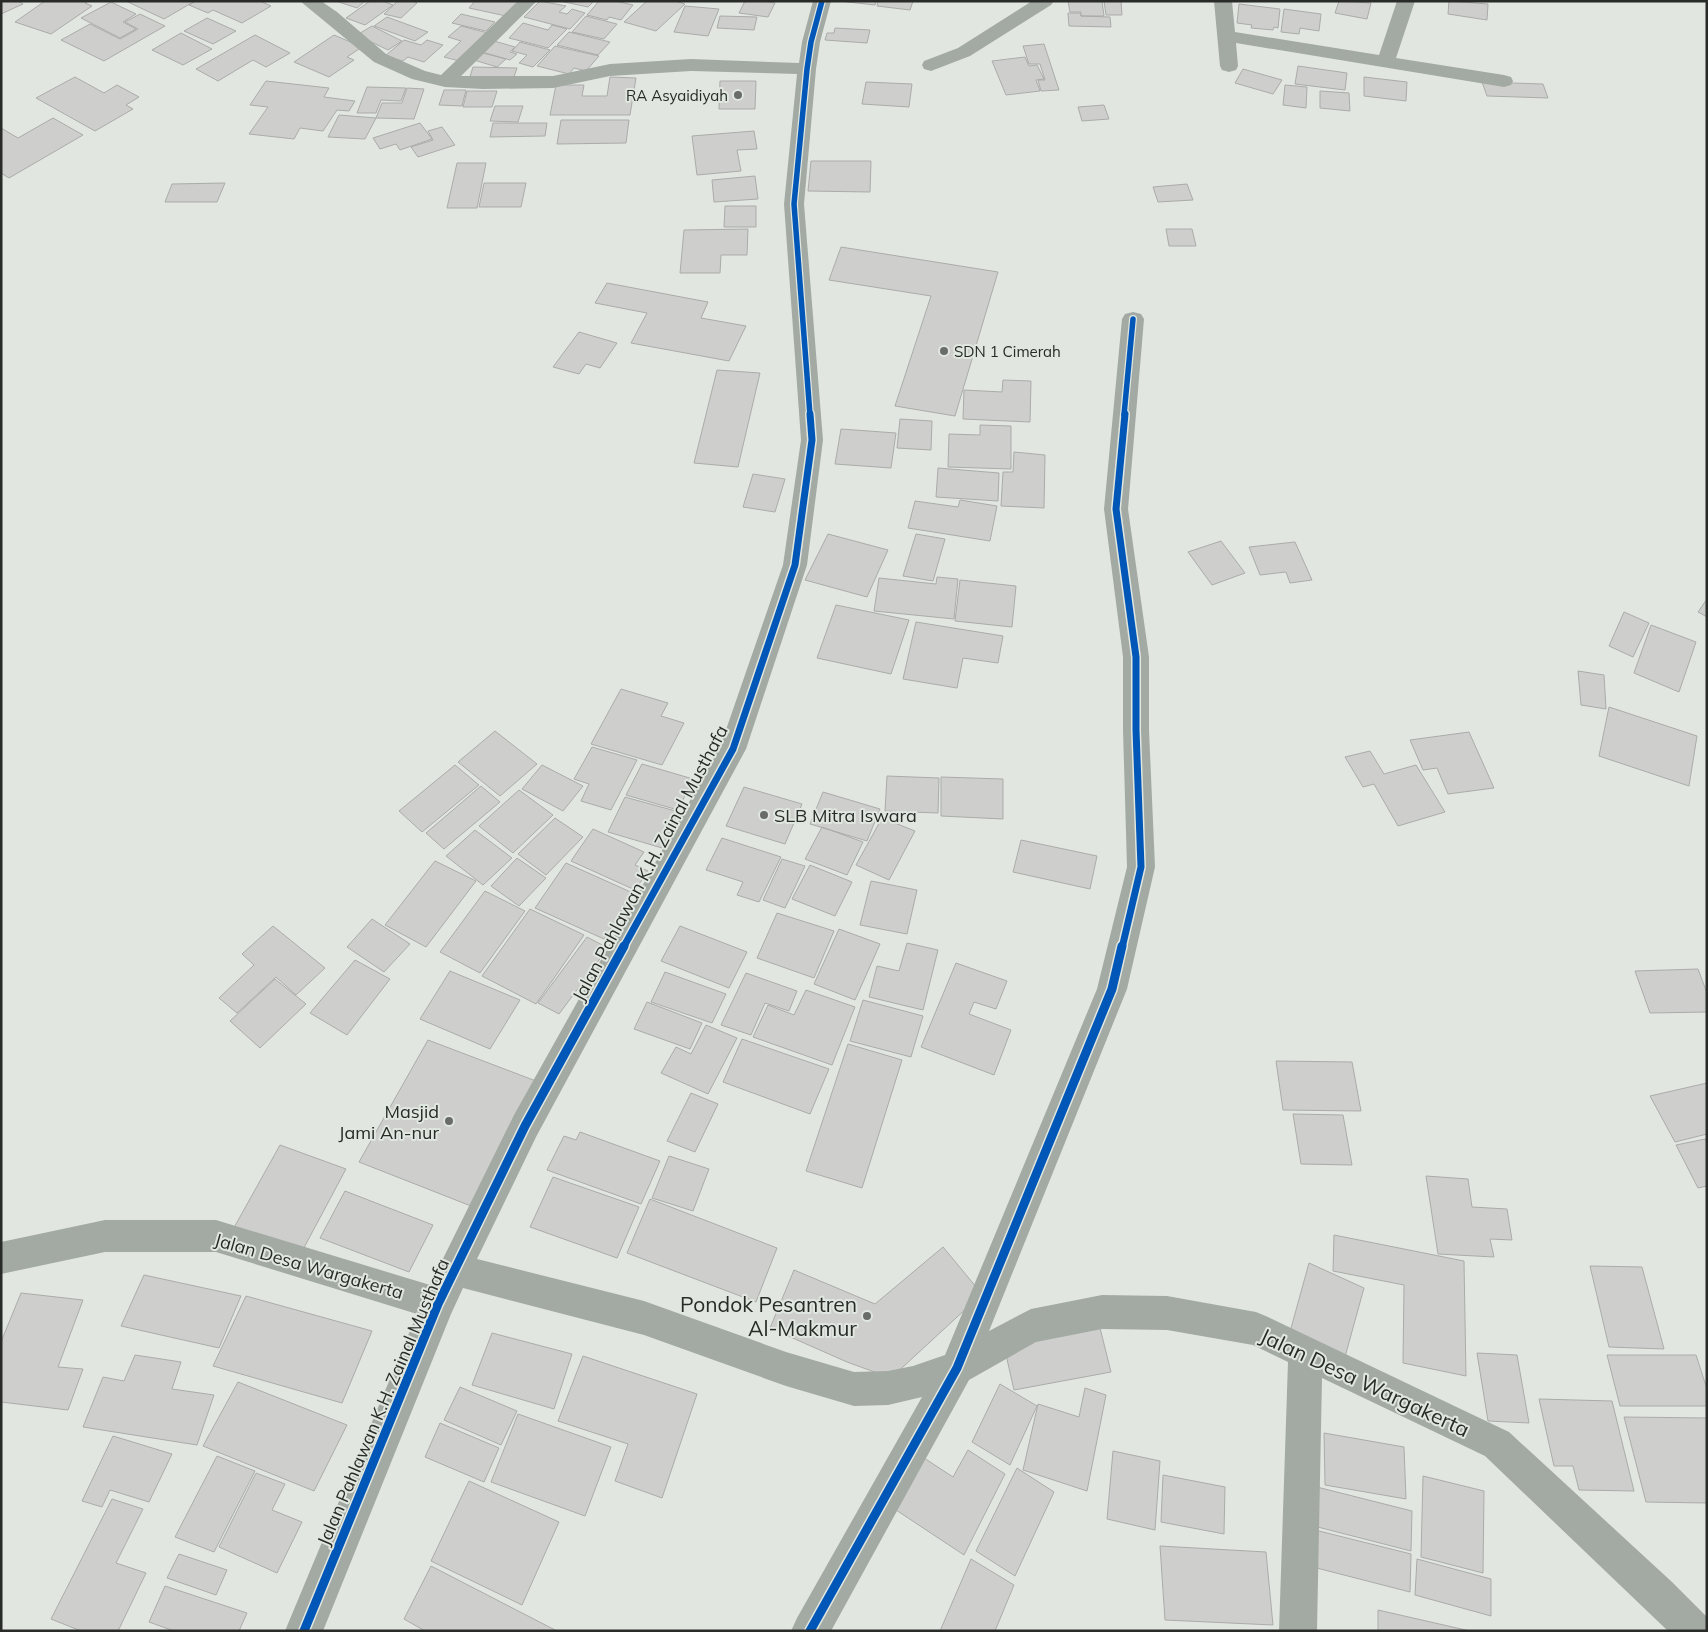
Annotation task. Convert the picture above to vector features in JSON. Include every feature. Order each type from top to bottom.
[{"type":"street","points":[[309,1],[353,33],[380,58],[419,75],[445,81],[483,84],[553,82],[610,70],[691,66],[807,69]]},
{"type":"street","points":[[445,81],[528,1]]},
{"type":"street","name":"Jalan Pahlawan K.H. Zainal Musthafa","points":[[304,1631],[438,1304],[454,1270],[525,1126],[733,749],[795,565],[812,440],[794,204],[807,69],[811,42],[822,1]]},
{"type":"street","points":[[931,64],[964,52],[1045,1]]},
{"type":"street","points":[[1223,1],[1229,66]]},
{"type":"street","points":[[1386,62],[1406,1]]},
{"type":"street","points":[[1227,36],[1308,47],[1504,81]]},
{"type":"street","points":[[810,1631],[957,1368],[1112,990],[1141,866],[1136,657],[1116,509],[1133,319]]},
{"type":"street","name":"Jalan Desa Wargakerta","points":[[1,1258],[105,1236],[216,1236],[438,1304]]},
{"type":"street","name":"Jalan Desa Wargakerta","points":[[454,1270],[644,1318],[786,1369],[854,1390],[888,1388],[913,1383],[957,1368],[1031,1326],[1102,1312],[1167,1313],[1256,1329],[1497,1444],[1659,1594],[1694,1631]]},
{"type":"street","points":[[1298,1631],[1305,1352]]},
{"type":"building","points":[[1,1],[18,1],[23,4],[1,14]]},
{"type":"building","points":[[45,1],[88,1],[85,3],[92,6],[51,34],[15,22]]},
{"type":"building","points":[[126,1],[195,1],[164,19]]},
{"type":"building","points":[[196,1],[260,1],[271,6],[242,23],[213,10],[208,13],[189,5]]},
{"type":"building","points":[[336,1],[365,1],[357,8]]},
{"type":"building","points":[[370,1],[383,1],[393,5],[365,25],[346,18]]},
{"type":"building","points":[[398,1],[417,3],[401,18],[384,14]]},
{"type":"building","points":[[475,1],[519,1],[506,16],[469,8]]},
{"type":"building","points":[[540,1],[566,6],[559,12],[567,14],[572,9],[585,13],[570,29],[524,17]]},
{"type":"building","points":[[560,1],[594,1],[588,7]]},
{"type":"building","points":[[599,1],[615,1],[633,5],[621,20],[609,17],[607,20],[587,15]]},
{"type":"building","points":[[647,1],[675,1],[685,4],[656,31],[624,22]]},
{"type":"building","points":[[745,1],[775,3],[768,17],[739,13]]},
{"type":"building","points":[[839,1],[876,1],[875,5]]},
{"type":"building","points":[[878,1],[913,1],[910,10],[877,6]]},
{"type":"building","points":[[1068,1],[1102,1],[1104,16],[1081,16],[1081,12],[1070,12]]},
{"type":"building","points":[[1104,1],[1121,1],[1122,15],[1106,15]]},
{"type":"building","points":[[1339,1],[1371,3],[1367,19],[1335,13]]},
{"type":"building","points":[[1449,1],[1488,4],[1487,20],[1448,14]]},
{"type":"building","points":[[111,2],[136,14],[123,22],[136,29],[120,38],[81,18]]},
{"type":"building","points":[[1239,4],[1280,9],[1278,28],[1274,27],[1273,30],[1251,28],[1252,25],[1237,23]]},
{"type":"building","points":[[685,6],[719,9],[708,36],[674,32]]},
{"type":"building","points":[[1284,9],[1321,14],[1319,31],[1300,28],[1299,34],[1281,32]]},
{"type":"building","points":[[1068,13],[1080,13],[1081,16],[1110,17],[1111,27],[1069,26]]},
{"type":"building","points":[[140,14],[165,26],[104,61],[61,40],[90,24],[120,39],[138,29],[125,22]]},
{"type":"building","points":[[461,14],[495,22],[486,31],[452,23]]},
{"type":"building","points":[[586,16],[617,24],[604,39],[572,32]]},
{"type":"building","points":[[720,16],[757,17],[754,30],[717,28]]},
{"type":"building","points":[[387,17],[428,32],[415,41],[374,26]]},
{"type":"building","points":[[207,18],[236,31],[213,44],[184,31]]},
{"type":"building","points":[[523,23],[548,30],[552,25],[567,29],[548,48],[509,38]]},
{"type":"building","points":[[372,26],[402,41],[388,50],[357,35]]},
{"type":"building","points":[[461,26],[492,34],[463,62],[444,57],[461,41],[448,37]]},
{"type":"building","points":[[835,28],[870,30],[867,43],[825,40],[827,33],[834,33]]},
{"type":"building","points":[[569,32],[610,42],[598,55],[557,45]]},
{"type":"building","points":[[181,33],[212,49],[183,65],[152,50]]},
{"type":"building","points":[[255,35],[290,53],[266,67],[253,60],[218,81],[196,69]]},
{"type":"building","points":[[334,35],[362,47],[347,57],[354,60],[329,77],[294,62]]},
{"type":"building","points":[[404,40],[421,45],[427,40],[443,45],[424,62],[408,57],[403,61],[385,56]]},
{"type":"building","points":[[494,41],[515,47],[510,52],[517,54],[510,60],[482,52]]},
{"type":"building","points":[[520,42],[550,50],[533,67],[519,63],[527,55],[512,51]]},
{"type":"building","points":[[1044,44],[1059,90],[1041,91],[1038,80],[1045,80],[1040,64],[1029,64],[1023,46]]},
{"type":"building","points":[[555,46],[599,56],[586,71],[574,68],[569,74],[537,66]]},
{"type":"building","points":[[483,53],[506,59],[497,67],[474,60]]},
{"type":"building","points":[[1025,57],[1029,66],[1037,65],[1044,79],[1036,80],[1040,91],[1006,95],[992,61]]},
{"type":"building","points":[[1298,66],[1347,73],[1345,90],[1295,84]]},
{"type":"building","points":[[473,67],[517,68],[513,80],[469,80]]},
{"type":"building","points":[[1243,69],[1282,80],[1273,94],[1235,83]]},
{"type":"building","points":[[75,77],[104,93],[117,85],[139,97],[126,105],[133,109],[95,131],[36,98]]},
{"type":"building","points":[[610,77],[636,78],[630,115],[550,115],[556,85],[584,85],[582,96],[607,96]]},
{"type":"building","points":[[1364,77],[1407,82],[1406,101],[1364,96]]},
{"type":"building","points":[[266,81],[329,88],[324,97],[355,101],[349,111],[337,110],[323,131],[300,128],[294,139],[249,134],[268,107],[250,105]]},
{"type":"building","name":"RA Asyaidiyah","points":[[720,81],[756,81],[755,109],[719,109]]},
{"type":"building","points":[[866,82],[912,84],[909,107],[862,104]]},
{"type":"building","points":[[1482,82],[1543,84],[1548,98],[1487,96]]},
{"type":"building","points":[[1285,85],[1307,87],[1306,108],[1283,105]]},
{"type":"building","points":[[367,87],[406,88],[401,101],[381,100],[376,113],[357,113]]},
{"type":"building","points":[[407,88],[424,89],[414,119],[376,118],[382,103],[402,103]]},
{"type":"building","points":[[444,90],[466,90],[462,106],[439,105]]},
{"type":"building","points":[[467,91],[497,91],[492,107],[463,107]]},
{"type":"building","points":[[1320,91],[1349,93],[1350,111],[1320,108]]},
{"type":"building","points":[[1104,105],[1109,119],[1082,121],[1078,107]]},
{"type":"building","points":[[495,106],[523,106],[518,122],[490,121]]},
{"type":"building","points":[[339,115],[376,118],[365,139],[328,137]]},
{"type":"building","points":[[53,118],[83,135],[9,178],[1,173],[1,128],[18,138]]},
{"type":"building","points":[[561,120],[629,120],[626,143],[557,144]]},
{"type":"building","points":[[420,123],[432,139],[400,150],[396,144],[380,149],[373,138]]},
{"type":"building","points":[[493,123],[547,123],[545,136],[490,137]]},
{"type":"building","points":[[442,127],[455,145],[418,157],[411,147],[433,140],[428,131]]},
{"type":"building","points":[[754,131],[757,149],[737,150],[741,171],[697,175],[692,136]]},
{"type":"building","points":[[811,161],[871,161],[870,192],[808,191]]},
{"type":"building","points":[[457,163],[486,163],[477,208],[447,208]]},
{"type":"building","points":[[755,176],[758,199],[714,202],[712,180]]},
{"type":"building","points":[[225,183],[217,202],[165,202],[172,184]]},
{"type":"building","points":[[484,183],[526,183],[521,207],[479,207]]},
{"type":"building","points":[[1187,184],[1193,200],[1158,202],[1153,187]]},
{"type":"building","points":[[725,206],[756,206],[756,227],[724,227]]},
{"type":"building","points":[[748,229],[747,255],[721,255],[720,273],[680,273],[684,230]]},
{"type":"building","points":[[1166,229],[1192,229],[1196,246],[1169,246]]},
{"type":"building","name":"SDN 1 Cimerah","points":[[841,247],[998,272],[955,416],[895,406],[931,296],[829,280]]},
{"type":"building","points":[[607,283],[708,302],[701,318],[746,326],[729,361],[631,343],[647,313],[595,303]]},
{"type":"building","points":[[579,332],[617,343],[600,368],[586,364],[579,374],[553,367]]},
{"type":"building","points":[[717,370],[760,373],[738,467],[694,463]]},
{"type":"building","points":[[1003,380],[1031,381],[1030,422],[963,419],[964,390],[1002,392]]},
{"type":"building","points":[[900,419],[932,421],[931,450],[897,448]]},
{"type":"building","points":[[980,425],[1011,426],[1011,469],[948,467],[949,434],[980,435]]},
{"type":"building","points":[[841,429],[896,433],[891,468],[835,464]]},
{"type":"building","points":[[1014,452],[1045,455],[1044,508],[1001,506],[1003,472],[1013,472]]},
{"type":"building","points":[[938,468],[999,473],[998,501],[936,497]]},
{"type":"building","points":[[753,474],[785,479],[775,512],[743,507]]},
{"type":"building","points":[[960,500],[997,506],[990,541],[908,528],[915,501],[958,507]]},
{"type":"building","points":[[828,534],[888,550],[867,597],[805,580]]},
{"type":"building","points":[[916,534],[945,539],[933,581],[903,576]]},
{"type":"building","points":[[1221,541],[1245,573],[1212,585],[1188,552]]},
{"type":"building","points":[[1295,542],[1312,580],[1290,583],[1286,572],[1260,575],[1249,547]]},
{"type":"building","points":[[937,577],[958,579],[954,619],[874,611],[879,578],[936,584]]},
{"type":"building","points":[[960,580],[1016,586],[1012,627],[955,621]]},
{"type":"building","points":[[1707,599],[1707,617],[1698,612]]},
{"type":"building","points":[[836,605],[909,620],[891,674],[817,658]]},
{"type":"building","points":[[1624,612],[1649,623],[1633,657],[1609,646]]},
{"type":"building","points":[[916,622],[1003,636],[998,663],[963,658],[957,688],[903,679]]},
{"type":"building","points":[[1651,625],[1696,642],[1679,692],[1634,673]]},
{"type":"building","points":[[1578,671],[1604,675],[1606,709],[1581,705]]},
{"type":"building","points":[[621,689],[668,703],[661,716],[684,723],[662,765],[591,744]]},
{"type":"building","points":[[1609,707],[1697,736],[1689,786],[1599,756]]},
{"type":"building","points":[[495,731],[537,764],[500,796],[458,762]]},
{"type":"building","points":[[1469,732],[1494,788],[1448,794],[1437,768],[1423,770],[1410,740]]},
{"type":"building","points":[[592,747],[637,760],[611,810],[581,801],[589,784],[574,779]]},
{"type":"building","points":[[1370,751],[1384,774],[1416,765],[1445,812],[1398,826],[1374,784],[1363,787],[1345,757]]},
{"type":"building","points":[[642,764],[693,779],[678,810],[626,795]]},
{"type":"building","points":[[455,765],[479,785],[422,832],[399,811]]},
{"type":"building","points":[[542,765],[583,786],[563,811],[522,789]]},
{"type":"building","points":[[887,776],[939,778],[938,813],[885,811]]},
{"type":"building","points":[[941,777],[1003,779],[1003,819],[941,816]]},
{"type":"building","points":[[481,786],[500,802],[444,849],[426,833]]},
{"type":"building","name":"SLB Mitra Iswara","points":[[744,787],[802,804],[785,844],[726,826]]},
{"type":"building","points":[[519,790],[553,815],[513,853],[479,826]]},
{"type":"building","points":[[823,792],[880,809],[867,841],[810,824]]},
{"type":"building","points":[[625,797],[679,812],[662,848],[608,832]]},
{"type":"building","points":[[555,818],[583,837],[546,875],[518,854]]},
{"type":"building","points":[[882,818],[915,831],[889,880],[856,865]]},
{"type":"building","points":[[822,827],[863,842],[847,875],[805,859]]},
{"type":"building","points":[[593,829],[644,852],[635,865],[648,871],[635,890],[571,861]]},
{"type":"building","points":[[475,830],[512,858],[483,885],[446,856]]},
{"type":"building","points":[[722,838],[781,857],[759,902],[737,895],[743,882],[706,870]]},
{"type":"building","points":[[1021,840],[1097,856],[1090,889],[1013,872]]},
{"type":"building","points":[[517,858],[546,878],[519,906],[491,886]]},
{"type":"building","points":[[782,859],[805,866],[785,908],[763,900]]},
{"type":"building","points":[[435,861],[476,881],[426,947],[385,925]]},
{"type":"building","points":[[566,863],[633,893],[604,939],[535,908]]},
{"type":"building","points":[[810,865],[852,882],[835,916],[792,899]]},
{"type":"building","points":[[871,881],[917,890],[907,934],[860,925]]},
{"type":"building","points":[[485,891],[525,911],[480,973],[440,952]]},
{"type":"building","points":[[530,909],[584,935],[536,1004],[482,976]]},
{"type":"building","points":[[777,913],[834,931],[814,978],[757,958]]},
{"type":"building","points":[[372,919],[410,944],[384,972],[347,947]]},
{"type":"building","points":[[273,926],[325,968],[296,995],[276,977],[237,1013],[219,998],[254,965],[242,954]]},
{"type":"building","points":[[680,926],[747,952],[729,988],[661,961]]},
{"type":"building","points":[[839,929],[880,944],[855,1000],[814,984]]},
{"type":"building","points":[[587,937],[608,948],[559,1014],[538,1003]]},
{"type":"building","points":[[907,943],[938,950],[923,1010],[869,997],[877,966],[899,971]]},
{"type":"building","points":[[355,960],[390,979],[347,1035],[310,1013]]},
{"type":"building","points":[[956,963],[1007,981],[996,1009],[974,1002],[969,1014],[1011,1030],[994,1075],[921,1047]]},
{"type":"building","points":[[1698,969],[1707,993],[1707,1012],[1650,1013],[1635,971]]},
{"type":"building","points":[[450,971],[520,1000],[490,1049],[420,1019]]},
{"type":"building","points":[[665,972],[726,994],[712,1023],[651,1002]]},
{"type":"building","points":[[746,973],[797,991],[789,1011],[765,1003],[751,1035],[721,1025]]},
{"type":"building","points":[[275,979],[306,1004],[260,1048],[230,1021]]},
{"type":"building","points":[[806,990],[855,1007],[832,1065],[753,1037],[768,1005],[794,1015]]},
{"type":"building","points":[[863,1000],[923,1016],[911,1057],[850,1041]]},
{"type":"building","points":[[647,1002],[702,1023],[690,1049],[634,1029]]},
{"type":"building","points":[[706,1025],[737,1038],[708,1094],[661,1073],[676,1047],[691,1054]]},
{"type":"building","points":[[742,1039],[829,1069],[810,1114],[723,1082]]},
{"type":"building","name":"Masjid Jami An-nur","points":[[428,1040],[536,1081],[471,1206],[359,1162]]},
{"type":"building","points":[[848,1044],[902,1060],[862,1188],[806,1171]]},
{"type":"building","points":[[1276,1061],[1352,1062],[1361,1111],[1283,1110]]},
{"type":"building","points":[[1707,1083],[1707,1134],[1675,1142],[1650,1096]]},
{"type":"building","points":[[691,1093],[718,1104],[695,1152],[667,1141]]},
{"type":"building","points":[[1293,1114],[1343,1115],[1352,1165],[1301,1164]]},
{"type":"building","points":[[580,1132],[660,1161],[641,1204],[547,1170],[564,1136],[576,1140]]},
{"type":"building","points":[[1705,1139],[1707,1142],[1707,1186],[1698,1188],[1676,1145]]},
{"type":"building","points":[[280,1145],[346,1169],[299,1257],[231,1233]]},
{"type":"building","points":[[669,1156],[709,1169],[693,1211],[652,1198]]},
{"type":"building","points":[[1426,1176],[1468,1179],[1472,1207],[1507,1209],[1512,1240],[1490,1239],[1494,1257],[1438,1254]]},
{"type":"building","points":[[553,1177],[639,1207],[617,1258],[530,1227]]},
{"type":"building","points":[[345,1191],[433,1225],[409,1272],[320,1238]]},
{"type":"building","points":[[650,1199],[777,1248],[756,1302],[627,1253]]},
{"type":"building","points":[[1334,1235],[1464,1261],[1466,1376],[1403,1363],[1404,1285],[1333,1271]]},
{"type":"building","name":"Pondok Pesantren Al-Makmur","points":[[943,1247],[982,1294],[891,1378],[847,1362],[770,1328],[794,1270],[875,1304]]},
{"type":"building","points":[[1309,1263],[1364,1288],[1343,1364],[1288,1339]]},
{"type":"building","points":[[1590,1266],[1642,1267],[1664,1349],[1609,1347]]},
{"type":"building","points":[[144,1275],[241,1296],[219,1348],[121,1326]]},
{"type":"building","points":[[21,1293],[83,1300],[58,1367],[83,1369],[68,1410],[1,1402],[1,1342]]},
{"type":"building","points":[[246,1296],[372,1331],[342,1403],[213,1366]]},
{"type":"building","points":[[1100,1328],[1111,1372],[1014,1390],[1004,1346]]},
{"type":"building","points":[[492,1333],[572,1354],[554,1409],[472,1385]]},
{"type":"building","points":[[1477,1353],[1517,1355],[1529,1423],[1488,1421]]},
{"type":"building","points":[[135,1355],[181,1362],[172,1389],[214,1395],[197,1445],[83,1427],[103,1377],[124,1381]]},
{"type":"building","points":[[1607,1355],[1696,1355],[1707,1389],[1707,1406],[1620,1406]]},
{"type":"building","points":[[583,1356],[697,1394],[662,1498],[615,1481],[628,1444],[558,1421]]},
{"type":"building","points":[[238,1382],[347,1425],[314,1491],[203,1446]]},
{"type":"building","points":[[1000,1384],[1037,1406],[1010,1465],[972,1442]]},
{"type":"building","points":[[460,1387],[517,1411],[501,1445],[444,1420]]},
{"type":"building","points":[[1085,1388],[1106,1395],[1087,1491],[1023,1470],[1038,1404],[1079,1417]]},
{"type":"building","points":[[1539,1399],[1612,1401],[1634,1491],[1579,1490],[1573,1466],[1554,1466]]},
{"type":"building","points":[[518,1414],[611,1447],[585,1516],[491,1482]]},
{"type":"building","points":[[1624,1417],[1707,1418],[1707,1503],[1646,1502]]},
{"type":"building","points":[[440,1423],[499,1448],[484,1482],[425,1457]]},
{"type":"building","points":[[1324,1433],[1404,1447],[1406,1499],[1325,1485]]},
{"type":"building","points":[[113,1436],[172,1454],[149,1502],[110,1490],[102,1507],[82,1501]]},
{"type":"building","points":[[968,1450],[1005,1474],[964,1555],[890,1506],[918,1454],[953,1477]]},
{"type":"building","points":[[1113,1451],[1160,1461],[1155,1530],[1107,1519]]},
{"type":"building","points":[[217,1456],[255,1471],[214,1552],[175,1537]]},
{"type":"building","points":[[1017,1468],[1054,1492],[1015,1576],[976,1551]]},
{"type":"building","points":[[256,1473],[285,1484],[272,1510],[302,1522],[277,1573],[219,1547]]},
{"type":"building","points":[[1163,1475],[1225,1487],[1224,1534],[1161,1522]]},
{"type":"building","points":[[1423,1476],[1484,1491],[1483,1573],[1421,1557]]},
{"type":"building","points":[[469,1481],[559,1522],[522,1605],[431,1561]]},
{"type":"building","points":[[1309,1485],[1412,1511],[1411,1551],[1306,1524]]},
{"type":"building","points":[[112,1499],[143,1509],[116,1563],[146,1573],[118,1631],[81,1631],[51,1619]]},
{"type":"building","points":[[1307,1528],[1411,1554],[1410,1592],[1305,1565]]},
{"type":"building","points":[[1160,1546],[1266,1552],[1273,1625],[1165,1620]]},
{"type":"building","points":[[179,1554],[227,1570],[216,1595],[167,1578]]},
{"type":"building","points":[[971,1559],[1014,1585],[995,1631],[940,1631]]},
{"type":"building","points":[[1417,1559],[1491,1579],[1491,1616],[1415,1595]]},
{"type":"building","points":[[431,1566],[557,1631],[425,1631],[404,1619]]},
{"type":"building","points":[[165,1586],[247,1613],[239,1631],[174,1631],[149,1622]]},
{"type":"building","points":[[1378,1610],[1470,1631],[1378,1631]]},
{"type":"cycle path","points":[[304,1631],[438,1304],[525,1126],[733,749],[795,565],[812,440],[794,204],[807,69],[811,42],[822,1]]},
{"type":"cycle path","points":[[810,1631],[957,1368],[1112,989],[1141,867],[1136,730],[1136,657],[1116,509],[1133,319]]},
{"type":"place","name":"RA Asyaidiyah","points":[[738,95]]},
{"type":"place","name":"SDN 1 Cimerah","points":[[944,351]]},
{"type":"place","name":"SLB Mitra Iswara","points":[[764,815]]},
{"type":"place","name":"Masjid Jami An-nur","points":[[449,1121]]},
{"type":"place","name":"Pondok Pesantren Al-Makmur","points":[[867,1316]]}]
